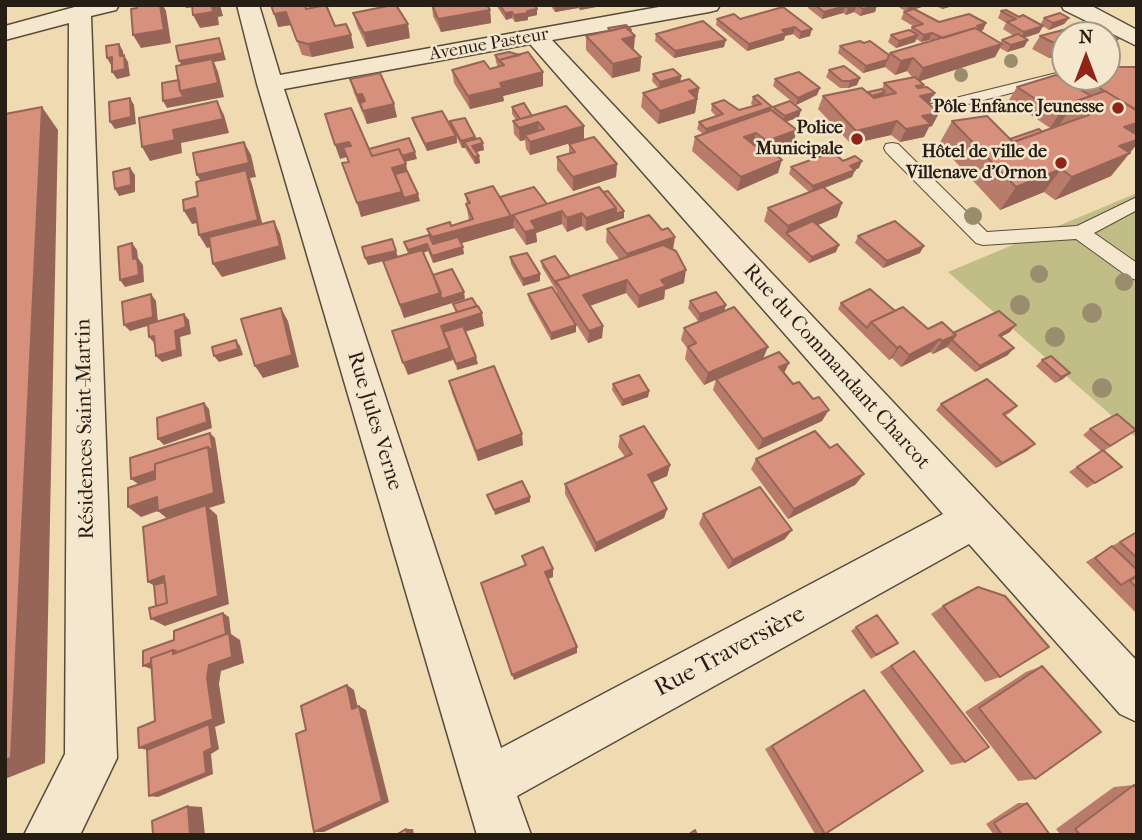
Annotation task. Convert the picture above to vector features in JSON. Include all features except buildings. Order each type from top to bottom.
[{"type":"street","name":"Rue Jules Verne","points":[[248,5],[270,84],[504,835]]},
{"type":"street","name":"Avenue Pasteur","points":[[270,84],[709,5]]},
{"type":"street","points":[[1072,5],[1137,39]]},
{"type":"street","points":[[5,33],[94,9]]},
{"type":"street","name":"Résidences Saint-Martin","points":[[51,835],[92,758],[94,9]]},
{"type":"street","name":"Rue du Commandant Charcot","points":[[535,36],[1137,698]]},
{"type":"street","name":"Rue Traversière","points":[[486,784],[974,519]]},
{"type":"lane","points":[[921,111],[1051,78]]},
{"type":"lane","points":[[891,148],[983,239],[1080,232],[1137,203]]},
{"type":"lane","points":[[1080,232],[1137,273]]},
{"type":"shaded area","points":[[1137,193],[1137,438],[948,272]]},
{"type":"place","name":"Pôle Enfance Jeunesse","points":[[1118,108]]},
{"type":"place","name":"Police Municipale","points":[[857,139]]},
{"type":"place","name":"Hôtel de ville de Villenave d'Ornon","points":[[1061,163]]}]
